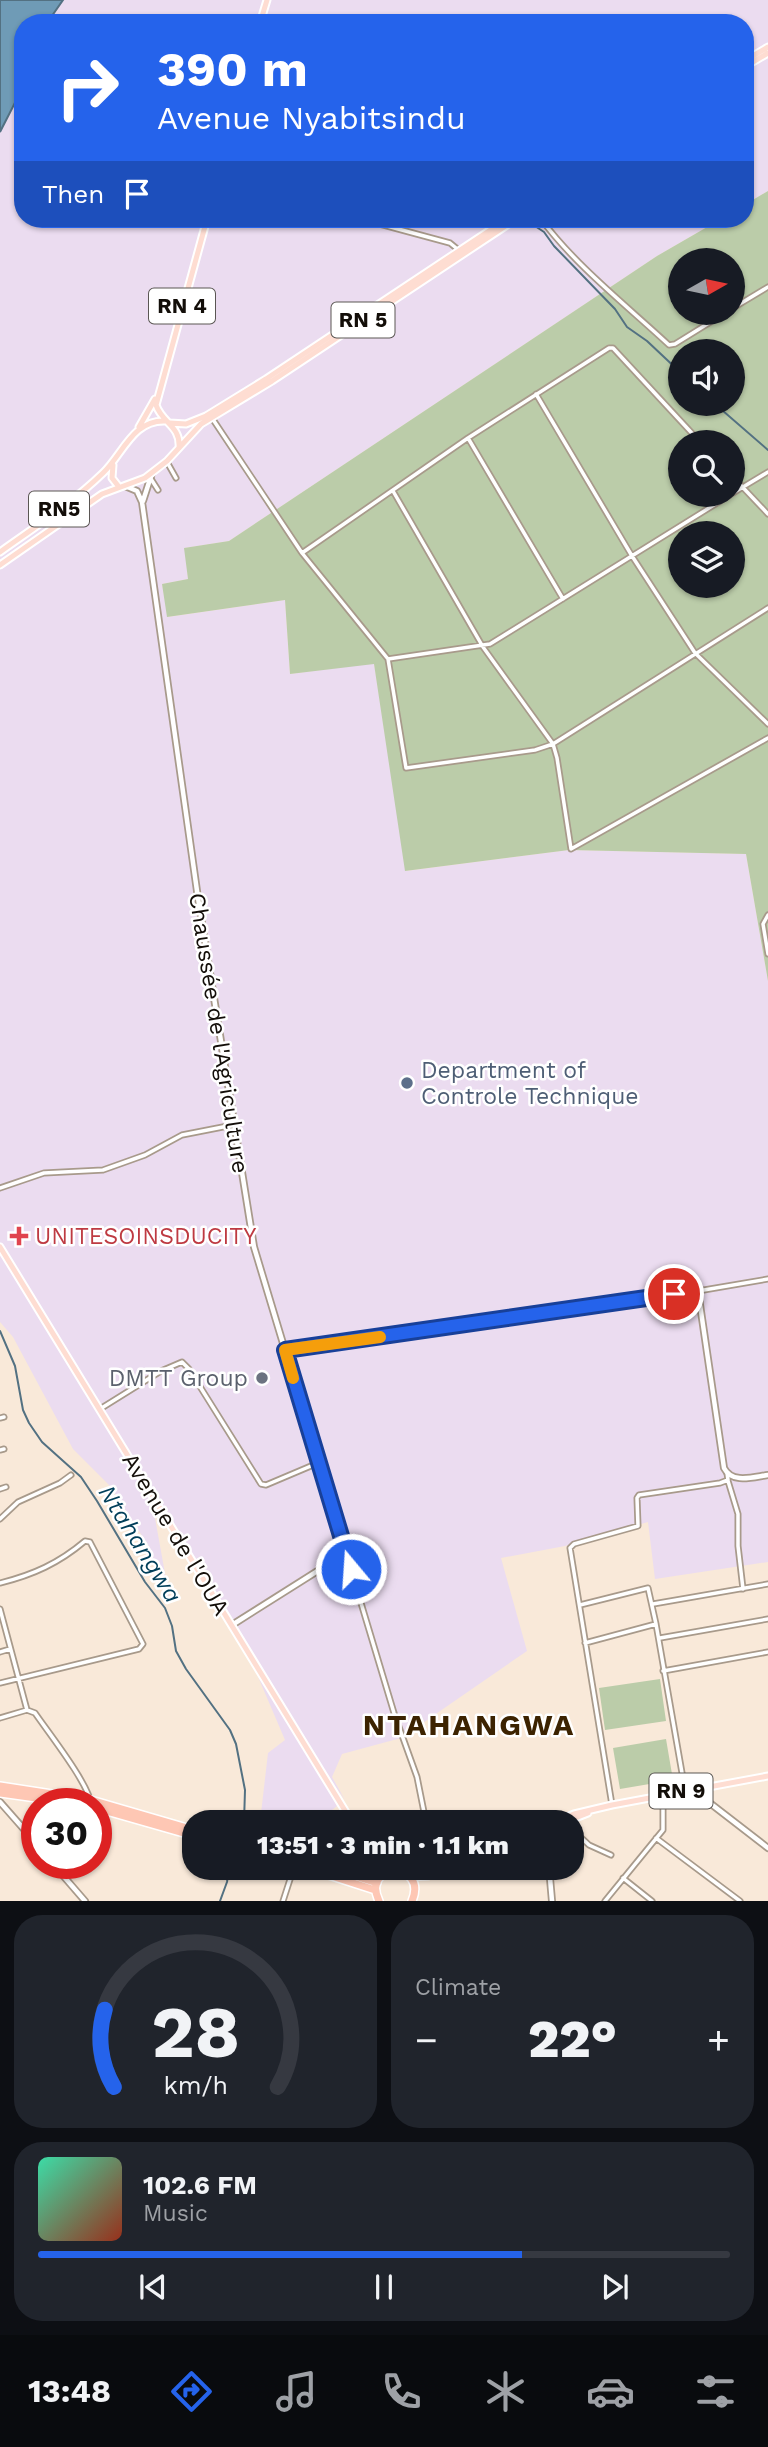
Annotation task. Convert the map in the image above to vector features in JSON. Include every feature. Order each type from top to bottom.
[{"type":"highway","points":[[0,1786],[21,1790]]},
{"type":"highway","points":[[0,1793],[21,1796]]},
{"type":"highway","points":[[112,1809],[182,1827]]},
{"type":"highway","points":[[112,1810],[182,1832]]},
{"type":"highway","points":[[364,1880],[378,1883]]},
{"type":"highway","points":[[370,1880],[378,1883]]},
{"type":"highway","points":[[379,1901],[380,1880]]},
{"type":"highway","points":[[411,1880],[415,1888],[412,1901]]},
{"type":"main road","name":"RN 4","points":[[137,430],[158,393],[204,228]]},
{"type":"main road","name":"RN 5","points":[[461,252],[494,228]]},
{"type":"main road","name":"RN 5","points":[[208,418],[501,228]]},
{"type":"main road","points":[[158,393],[157,409],[178,433],[179,447]]},
{"type":"main road","points":[[137,430],[151,422],[186,424],[208,418]]},
{"type":"main road","name":"RN5","points":[[0,565],[94,499],[152,476],[208,418]]},
{"type":"main road","name":"RN5","points":[[0,552],[103,474],[137,430]]},
{"type":"main road","name":"RN5","points":[[114,461],[111,474],[122,487]]},
{"type":"main road","name":"Avenue de l'OUA","points":[[0,1247],[345,1810]]},
{"type":"main road","name":"RN 9","points":[[584,1813],[685,1790],[768,1776]]},
{"type":"main road","points":[[415,1888],[424,1880]]},
{"type":"street","points":[[394,228],[450,243],[461,252]]},
{"type":"street","points":[[548,228],[603,284],[669,345],[704,326]]},
{"type":"street","points":[[746,300],[768,287]]},
{"type":"street","points":[[302,553],[468,439],[611,347],[689,430]]},
{"type":"street","points":[[536,394],[632,556],[695,653],[768,724]]},
{"type":"street","points":[[208,418],[302,553],[388,659],[406,768],[535,750],[553,744],[768,608]]},
{"type":"street","points":[[468,439],[563,599]]},
{"type":"street","points":[[167,461],[176,478]]},
{"type":"street","points":[[745,486],[768,472]]},
{"type":"street","points":[[152,476],[158,490]]},
{"type":"street","name":"Chaussée de l'Agriculture","points":[[152,476],[142,502],[198,898],[254,1247],[394,1713],[417,1777],[424,1810]]},
{"type":"street","points":[[122,487],[137,491],[142,502]]},
{"type":"street","points":[[745,489],[768,514]]},
{"type":"street","points":[[393,491],[482,647],[553,744],[571,849],[768,738]]},
{"type":"street","points":[[388,659],[482,647],[495,642],[711,507]]},
{"type":"street","points":[[768,915],[763,924],[768,954]]},
{"type":"street","points":[[0,1188],[44,1173],[103,1170],[145,1155],[182,1135],[233,1125]]},
{"type":"street","points":[[285,1350],[768,1279]]},
{"type":"street","points":[[698,1291],[728,1480],[738,1514],[738,1546],[743,1589]]},
{"type":"street","points":[[100,1409],[162,1371],[182,1362],[261,1484],[266,1485],[318,1463]]},
{"type":"street","points":[[727,1473],[735,1478],[768,1475]]},
{"type":"street","points":[[0,1519],[18,1502],[71,1475]]},
{"type":"street","points":[[612,1805],[570,1550],[572,1545],[638,1525],[639,1495],[728,1480]]},
{"type":"street","points":[[0,1489],[6,1487]]},
{"type":"street","points":[[0,1583],[34,1574],[71,1554],[85,1541],[90,1542],[143,1642],[139,1649],[0,1683]]},
{"type":"street","points":[[232,1625],[346,1553]]},
{"type":"street","points":[[653,1604],[768,1584]]},
{"type":"street","points":[[580,1605],[646,1588],[649,1590],[685,1790]]},
{"type":"street","points":[[0,1609],[27,1710]]},
{"type":"street","points":[[659,1638],[768,1619]]},
{"type":"street","points":[[585,1643],[656,1623]]},
{"type":"street","points":[[0,1652],[10,1650]]},
{"type":"street","points":[[663,1671],[768,1652]]},
{"type":"street","points":[[0,1718],[27,1710],[35,1713],[84,1788]]},
{"type":"street","points":[[692,1789],[768,1848]]},
{"type":"street","points":[[605,1901],[664,1825],[663,1795]]},
{"type":"street","points":[[0,1802],[21,1826]]},
{"type":"street","points":[[656,1838],[740,1901]]},
{"type":"street","points":[[584,1840],[611,1855]]},
{"type":"street","points":[[623,1878],[652,1901]]},
{"type":"street","points":[[65,1879],[82,1900]]},
{"type":"street","points":[[283,1901],[290,1880]]},
{"type":"street","points":[[550,1880],[552,1901]]},
{"type":"shaded area","points":[[63,0],[768,0],[768,191],[754,199],[754,14],[53,14]]},
{"type":"shaded area","points":[[14,105],[14,228],[705,228],[668,248],[229,541],[185,548],[188,579],[162,584],[168,617],[285,600],[290,674],[374,663],[406,871],[569,850],[746,854],[768,981],[768,1562],[655,1579],[648,1522],[565,1546],[501,1558],[527,1651],[401,1738],[342,1754],[332,1777],[345,1800],[291,1724],[337,1806],[332,1810],[261,1810],[268,1753],[285,1740],[245,1646],[151,1496],[170,1601],[148,1545],[110,1486],[73,1449],[13,1337],[0,1322],[0,132]]},
{"type":"green space","points":[[768,191],[768,981],[746,854],[569,850],[405,871],[374,664],[290,674],[285,600],[167,617],[162,584],[188,579],[184,548],[229,541],[668,250],[668,326],[746,326],[746,248],[671,248],[705,228],[754,228],[754,199]]},
{"type":"green space","points":[[660,1679],[666,1721],[605,1730],[599,1688]]},
{"type":"green space","points":[[666,1739],[673,1780],[620,1789],[613,1748]]},
{"type":"water","points":[[0,0],[63,0],[53,14],[14,14],[14,105],[0,132]]},
{"type":"waterway","points":[[538,228],[615,309],[627,327],[668,361]]},
{"type":"waterway","points":[[729,416],[768,450]]},
{"type":"waterway","name":"Ntahangwa","points":[[0,1331],[15,1366],[23,1410],[29,1423],[42,1442],[81,1477],[97,1501],[145,1582],[165,1608],[172,1626],[176,1651],[186,1669],[230,1730],[236,1744],[245,1790],[244,1810]]},
{"type":"waterway","name":"Ntahangwa","points":[[220,1901],[227,1880]]},
{"type":"slow traffic","points":[[293,1378],[285,1350],[380,1337]]},
{"type":"place","name":"Department of Controle Technique","points":[[407,1083]]},
{"type":"place","name":"UNITESOINSDUCITY","points":[[19,1236]]},
{"type":"place","name":"DMTT Group","points":[[262,1378]]},
{"type":"district","name":"NTAHANGWA","points":[[469,1725]]},
{"type":"route","points":[[351,1569],[285,1350],[674,1294]]}]
